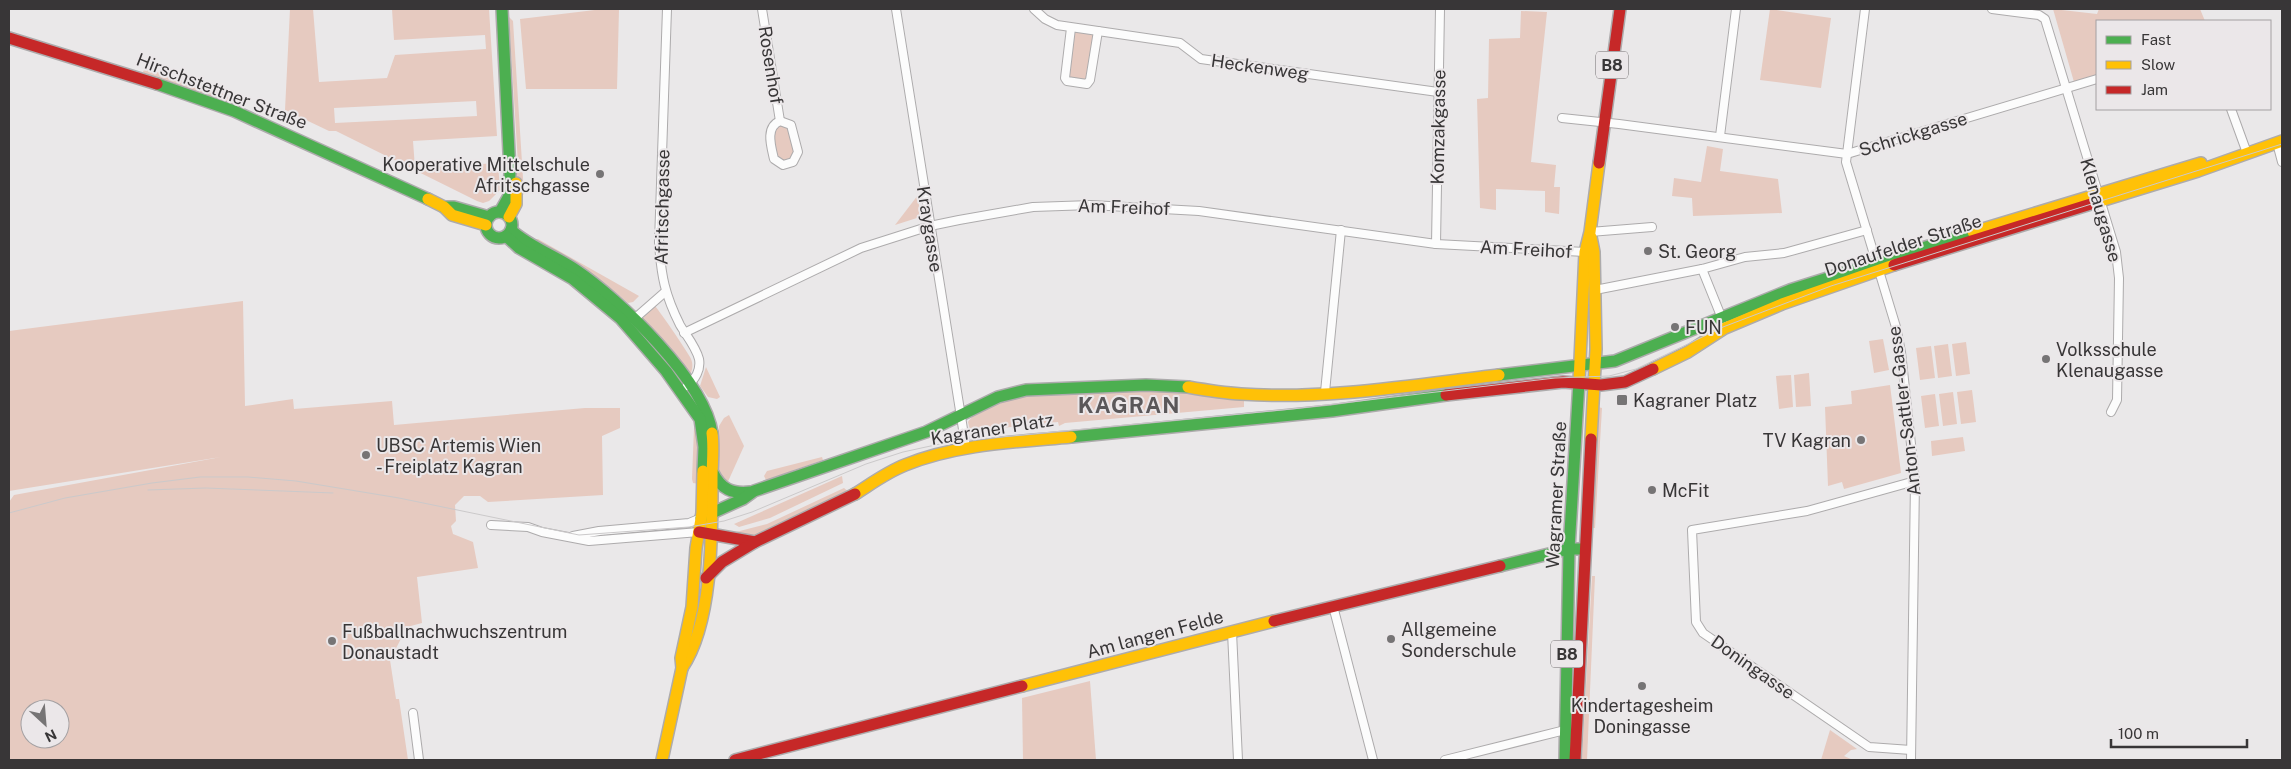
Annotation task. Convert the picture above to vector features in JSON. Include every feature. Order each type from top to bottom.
[{"type":"main road","points":[[502,9],[510,173],[516,181],[517,198],[496,218],[509,233]]},
{"type":"main road","name":"Wagramer Straße","points":[[1565,760],[1569,549],[1580,383],[1585,252],[1590,232],[1620,9]]},
{"type":"main road","name":"Hirschstettner Straße","points":[[9,38],[116,70],[242,114],[444,207],[452,215],[464,220],[496,218]]},
{"type":"main road","name":"Donaufelder Straße","points":[[1580,366],[1626,358],[1782,304],[1878,266],[2098,198],[2198,171],[2280,142]]},
{"type":"main road","name":"Hirschstettner Straße","points":[[496,218],[487,230],[492,236],[501,238],[509,233],[519,248],[573,279],[652,333],[686,388]]},
{"type":"main road","name":"Wagramer Straße","points":[[1575,760],[1584,549],[1595,364],[1594,252],[1590,232]]},
{"type":"main road","name":"Donaufelder Straße","points":[[1580,383],[1610,384],[1634,379],[1688,352],[1724,324]]},
{"type":"main road","name":"Kagraner Platz","points":[[706,523],[754,491],[917,435],[961,417],[1007,394],[1042,388],[1146,384],[1255,395],[1325,392],[1380,389],[1580,366]]},
{"type":"main road","name":"Kagraner Platz","points":[[706,578],[722,562],[755,542],[771,536],[848,497],[902,466],[924,458],[966,448],[1065,436],[1332,411],[1433,396],[1563,382],[1580,383]]},
{"type":"main road","points":[[662,760],[682,668],[681,658],[692,607],[706,523],[712,472],[714,436],[711,422],[706,408],[686,388]]},
{"type":"main road","points":[[682,668],[690,660],[701,618],[706,578],[704,434],[686,388]]},
{"type":"main road","points":[[712,472],[718,484],[725,490],[734,493],[754,491]]},
{"type":"main road","points":[[706,523],[755,542]]},
{"type":"main road","name":"Am langen Felde","points":[[735,760],[1333,606],[1569,549],[1584,549]]},
{"type":"street","name":"Afritschgasse","points":[[667,9],[660,274],[665,292],[699,360],[698,371],[686,388]]},
{"type":"street","name":"Rosenhof","points":[[762,9],[780,120]]},
{"type":"street","name":"Kraygasse","points":[[896,9],[966,448]]},
{"type":"street","name":"Heckenweg","points":[[1034,9],[1053,24],[1180,43],[1201,58],[1438,92]]},
{"type":"street","name":"Komzakgasse","points":[[1436,244],[1440,9]]},
{"type":"street","points":[[1720,136],[1736,9]]},
{"type":"street","name":"Anton-Sattler-Gasse","points":[[1865,9],[1846,162],[1878,266],[1901,352],[1915,481],[1911,760]]},
{"type":"street","name":"Klenaugasse","points":[[1992,9],[2039,15],[2045,19],[2116,252],[2119,278],[2118,400],[2111,412]]},
{"type":"street","points":[[1071,28],[1064,78],[1067,81],[1087,84],[1090,80],[1098,31]]},
{"type":"street","name":"Schrickgasse","points":[[1605,122],[1846,154],[2096,78]]},
{"type":"street","points":[[2231,110],[2247,153]]},
{"type":"street","points":[[1562,118],[1605,122]]},
{"type":"street","name":"Rosenhof","points":[[780,120],[791,125],[798,152],[793,162],[782,165],[774,159],[770,134],[774,124],[780,120]]},
{"type":"street","points":[[2280,142],[2282,162]]},
{"type":"street","name":"Am Freihof","points":[[684,333],[861,248],[930,226],[1033,207],[1091,205],[1199,211],[1436,244],[1585,252]]},
{"type":"street","points":[[1590,232],[1652,226]]},
{"type":"street","points":[[1325,392],[1341,230]]},
{"type":"street","points":[[1595,290],[1702,269],[1745,257],[1784,253],[1812,247],[1867,230]]},
{"type":"street","points":[[1702,269],[1724,324]]},
{"type":"street","points":[[632,321],[665,292]]},
{"type":"street","name":"Doningasse","points":[[1912,750],[1869,747],[1702,633],[1696,622],[1692,530],[1807,511],[1915,481]]},
{"type":"street","points":[[571,537],[599,531],[706,523]]},
{"type":"street","points":[[491,525],[528,527],[542,532],[589,541],[706,523]]},
{"type":"street","points":[[1333,606],[1373,760]]},
{"type":"street","points":[[1232,632],[1238,760]]},
{"type":"street","points":[[413,713],[419,760]]},
{"type":"street","points":[[1445,760],[1565,730]]},
{"type":"shaded area","points":[[290,9],[313,9],[319,82],[387,78],[395,55],[486,49],[485,35],[394,40],[392,9],[489,9],[497,136],[413,141],[415,168],[498,163],[500,190],[489,201],[483,203],[477,201],[336,131],[329,131],[285,110]],"holes":[[[476,101],[477,116],[335,123],[334,108]]]},
{"type":"shaded area","points":[[603,9],[619,9],[617,89],[526,89],[520,19]]},
{"type":"shaded area","points":[[1770,9],[1831,18],[1821,88],[1760,80]]},
{"type":"shaded area","points":[[2053,9],[2097,14],[2099,9],[2200,9],[2205,20],[2096,20],[2096,75],[2074,82]]},
{"type":"shaded area","points":[[1521,11],[1547,12],[1531,162],[1556,165],[1554,187],[1560,187],[1559,214],[1545,212],[1545,191],[1496,189],[1496,210],[1480,208],[1477,99],[1488,98],[1489,39],[1520,38]]},
{"type":"shaded area","points":[[509,17],[513,21],[524,194],[521,196],[515,166],[518,164]]},
{"type":"shaded area","points":[[1074,32],[1095,35],[1088,81],[1067,77]]},
{"type":"shaded area","points":[[148,69],[227,95],[230,100],[227,103],[144,75],[143,71]]},
{"type":"shaded area","points":[[781,124],[788,127],[795,153],[792,158],[783,161],[777,157],[773,132]]},
{"type":"shaded area","points":[[1707,146],[1723,149],[1720,171],[1778,179],[1782,213],[1693,216],[1692,198],[1672,196],[1674,178],[1701,182]]},
{"type":"shaded area","points":[[918,195],[920,217],[895,225]]},
{"type":"shaded area","points":[[535,239],[639,296],[633,302],[628,303],[606,285],[604,288],[533,243]]},
{"type":"shaded area","points":[[243,301],[245,406],[293,399],[294,409],[392,401],[394,425],[585,408],[620,408],[620,428],[602,436],[603,495],[488,502],[480,496],[464,496],[455,505],[456,521],[451,526],[453,534],[473,542],[478,568],[417,577],[422,623],[407,627],[390,660],[396,699],[399,699],[408,760],[9,760],[9,502],[14,495],[221,457],[9,491],[9,331]]},
{"type":"shaded area","points":[[654,305],[690,357],[692,361],[691,373],[687,373],[642,319]]},
{"type":"shaded area","points":[[1883,339],[1889,370],[1874,373],[1869,341]]},
{"type":"shaded area","points":[[1966,342],[1970,374],[1956,376],[1952,344]]},
{"type":"shaded area","points":[[1948,344],[1952,376],[1938,378],[1934,346]]},
{"type":"shaded area","points":[[1931,346],[1935,378],[1920,380],[1916,348]]},
{"type":"shaded area","points":[[706,367],[720,397],[717,399],[708,397],[700,386]]},
{"type":"shaded area","points":[[1809,373],[1811,406],[1796,407],[1794,375]]},
{"type":"shaded area","points":[[1791,375],[1793,407],[1779,409],[1776,376]]},
{"type":"shaded area","name":"TV Kagran","points":[[1890,385],[1901,473],[1844,489],[1842,482],[1828,486],[1825,407],[1852,404],[1851,391]]},
{"type":"shaded area","points":[[1135,387],[1244,398],[1244,407],[1065,423],[1059,426],[1058,422],[992,429],[971,434],[968,422],[986,408],[1025,394]]},
{"type":"shaded area","points":[[1972,390],[1976,422],[1961,424],[1957,392]]},
{"type":"shaded area","points":[[1953,392],[1957,424],[1943,426],[1939,394]]},
{"type":"shaded area","points":[[1935,394],[1939,426],[1925,428],[1921,396]]},
{"type":"shaded area","points":[[1598,407],[1602,408],[1595,528],[1592,528]]},
{"type":"shaded area","points":[[729,415],[744,446],[726,486],[718,475],[719,426],[724,418]]},
{"type":"shaded area","points":[[696,426],[699,436],[699,484],[693,483],[692,479],[694,428]]},
{"type":"shaded area","points":[[1963,437],[1965,451],[1932,456],[1931,441]]},
{"type":"shaded area","points":[[822,457],[823,460],[794,470],[794,473],[766,480],[764,476],[767,471]]},
{"type":"shaded area","points":[[842,476],[843,483],[770,518],[739,527],[734,524]]},
{"type":"shaded area","points":[[844,488],[850,493],[759,536],[732,533],[767,524]]},
{"type":"shaded area","points":[[1592,576],[1595,576],[1587,760],[1582,760]]},
{"type":"shaded area","points":[[1090,681],[1096,760],[1023,760],[1022,698]]},
{"type":"shaded area","points":[[1830,730],[1857,749],[1851,750],[1844,756],[1853,760],[1821,760]]},
{"type":"tram line","points":[[9,513],[65,498],[152,483],[200,477],[248,477],[296,481],[399,498],[579,535],[689,527],[724,521],[752,512],[866,464],[903,452],[949,442],[1292,409],[1555,378],[1609,376],[1636,369],[1723,327],[1831,286],[2282,144]]},
{"type":"tram line","points":[[148,490],[206,488],[333,493]]},
{"type":"traffic: fast","points":[[500,212],[509,196],[510,173],[502,9]]},
{"type":"traffic: fast","points":[[157,84],[234,111],[428,199]]},
{"type":"traffic: fast","points":[[444,207],[454,207],[489,217]]},
{"type":"traffic: fast","points":[[499,212],[508,216],[512,225],[508,234],[499,238],[490,234],[486,225],[490,216],[499,212]]},
{"type":"traffic: fast","points":[[511,230],[594,283],[658,343],[694,390],[706,412],[712,433]]},
{"type":"traffic: fast","points":[[1499,375],[1615,361],[1790,290],[1973,232]]},
{"type":"traffic: fast","points":[[506,236],[519,248],[573,279],[620,318],[666,371],[700,419],[704,447],[703,471]]},
{"type":"traffic: fast","points":[[1565,760],[1569,549],[1579,382]]},
{"type":"traffic: fast","points":[[701,518],[743,499],[754,491],[926,432],[998,397],[1026,390],[1146,385],[1188,387]]},
{"type":"traffic: fast","points":[[1071,437],[1332,411],[1446,395]]},
{"type":"traffic: fast","points":[[713,473],[723,487],[732,491],[750,492]]},
{"type":"traffic: fast","points":[[1500,566],[1569,549],[1584,549]]},
{"type":"traffic: slow","points":[[2094,203],[2198,171],[2282,141]]},
{"type":"traffic: slow","points":[[1579,382],[1585,252],[1590,232],[1599,163]]},
{"type":"traffic: slow","points":[[1973,232],[2201,163]]},
{"type":"traffic: slow","points":[[509,217],[516,204],[516,183]]},
{"type":"traffic: slow","points":[[428,199],[444,207],[452,215],[486,225]]},
{"type":"traffic: slow","points":[[1591,237],[1594,252],[1596,349],[1591,439]]},
{"type":"traffic: slow","points":[[1653,369],[1688,352],[1725,328],[1782,304],[1894,265]]},
{"type":"traffic: slow","points":[[1188,387],[1241,394],[1305,395],[1403,387],[1499,375]]},
{"type":"traffic: slow","points":[[682,668],[692,649],[700,627],[709,577],[712,525],[712,433]]},
{"type":"traffic: slow","points":[[855,494],[898,468],[945,452],[986,445],[1071,437]]},
{"type":"traffic: slow","points":[[662,760],[682,668],[681,658],[692,607],[696,548],[702,513],[703,471]]},
{"type":"traffic: slow","points":[[1022,686],[1274,621]]},
{"type":"traffic: jam","points":[[1599,163],[1620,9]]},
{"type":"traffic: jam","points":[[9,38],[157,84]]},
{"type":"traffic: jam","points":[[1894,265],[2094,203]]},
{"type":"traffic: jam","points":[[1446,395],[1563,382],[1601,385],[1625,382],[1653,369]]},
{"type":"traffic: jam","points":[[1575,760],[1591,439]]},
{"type":"traffic: jam","points":[[699,532],[755,542],[855,494]]},
{"type":"traffic: jam","points":[[706,578],[722,562],[755,542]]},
{"type":"traffic: jam","points":[[1274,621],[1500,566]]},
{"type":"traffic: jam","points":[[735,760],[1022,686]]},
{"type":"place","name":"Kooperative Mittelschule Afritschgasse","points":[[600,174]]},
{"type":"place","name":"St. Georg","points":[[1648,251]]},
{"type":"place","name":"FUN","points":[[1675,327]]},
{"type":"place","name":"Volksschule Klenaugasse","points":[[2046,359]]},
{"type":"place","name":"Kagraner Platz","points":[[1622,400]]},
{"type":"place","name":"TV Kagran","points":[[1861,440]]},
{"type":"place","name":"UBSC Artemis Wien - Freiplatz Kagran","points":[[366,455]]},
{"type":"place","name":"McFit","points":[[1652,490]]},
{"type":"place","name":"Allgemeine Sonderschule","points":[[1391,639]]},
{"type":"place","name":"Fußballnachwuchszentrum Donaustadt","points":[[332,641]]},
{"type":"place","name":"Kindertagesheim Doningasse","points":[[1642,686]]},
{"type":"district","name":"KAGRAN","points":[[1129,405]]}]
